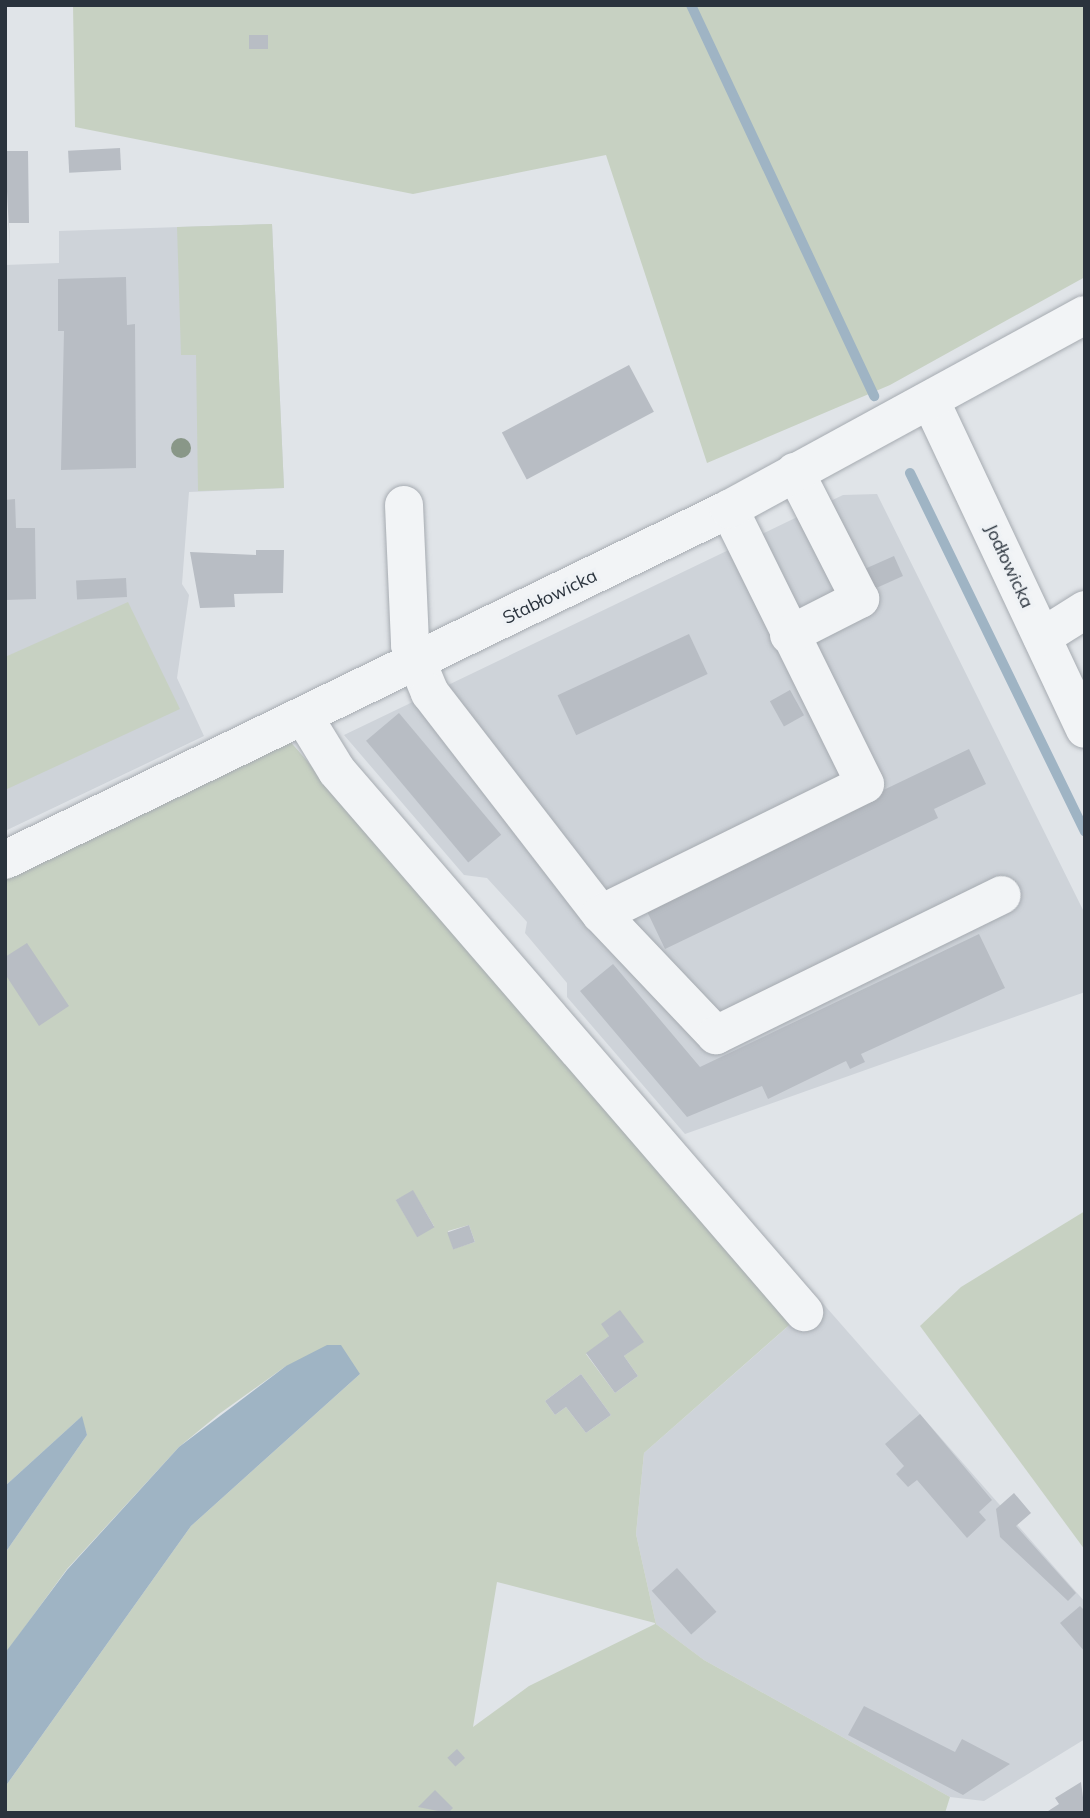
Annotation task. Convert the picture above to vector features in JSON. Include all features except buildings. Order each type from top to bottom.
[{"type":"street","name":"Stabłowicka","points":[[5,860],[418,663],[729,509],[795,472],[932,404],[1085,315]]},
{"type":"street","name":"Jodłowicka","points":[[932,404],[1085,729]]},
{"type":"street","points":[[789,635],[860,599],[795,472]]},
{"type":"street","points":[[404,505],[406,606],[418,663],[456,731],[601,914],[716,1035],[1002,895]]},
{"type":"street","points":[[601,914],[865,784],[729,509]]},
{"type":"street","points":[[1042,637],[1085,610]]},
{"type":"street","points":[[304,717],[337,771],[804,1312]]},
{"type":"shaded area","points":[[272,224],[284,488],[189,492],[182,584],[189,595],[177,678],[204,736],[5,831],[5,265],[59,263],[59,231]]},
{"type":"shaded area","points":[[877,494],[1085,914],[1085,992],[685,1134],[567,997],[567,983],[525,933],[527,922],[487,878],[464,875],[344,735],[843,495]]},
{"type":"shaded area","points":[[819,1299],[1085,1602],[1085,1739],[984,1801],[950,1797],[704,1660],[656,1624],[636,1534],[644,1453]]},
{"type":"green space","points":[[73,5],[1085,5],[1085,277],[890,385],[707,463],[606,155],[413,194],[75,127]]},
{"type":"green space","points":[[272,224],[284,488],[198,491],[196,355],[181,355],[177,227]]},
{"type":"green space","points":[[128,602],[180,709],[5,790],[5,657]]},
{"type":"green space","points":[[288,739],[795,1320],[644,1453],[636,1534],[656,1624],[704,1660],[950,1797],[945,1813],[5,1813],[5,1787],[191,1526],[360,1374],[286,1366],[219,1414],[179,1447],[67,1569],[5,1654],[5,1553],[87,1435],[81,1417],[5,1486],[5,877]],"holes":[[[413,1191],[434,1226],[417,1236],[396,1200]],[[469,1225],[475,1242],[453,1249],[448,1231]],[[609,1336],[643,1342],[624,1356],[638,1376],[615,1393],[586,1354]],[[581,1374],[611,1415],[586,1433],[566,1407],[555,1415],[545,1401]],[[497,1582],[655,1623],[529,1686],[473,1727]]]},
{"type":"green space","points":[[1085,1211],[1085,1550],[920,1326],[961,1287]]},
{"type":"water","points":[[327,1345],[341,1345],[360,1374],[191,1526],[5,1787],[5,1653],[67,1570],[179,1447],[286,1366]]},
{"type":"water","points":[[82,1416],[87,1435],[5,1553],[5,1486]]},
{"type":"waterway","points":[[691,5],[874,396]]},
{"type":"waterway","points":[[910,473],[1085,832]]}]
